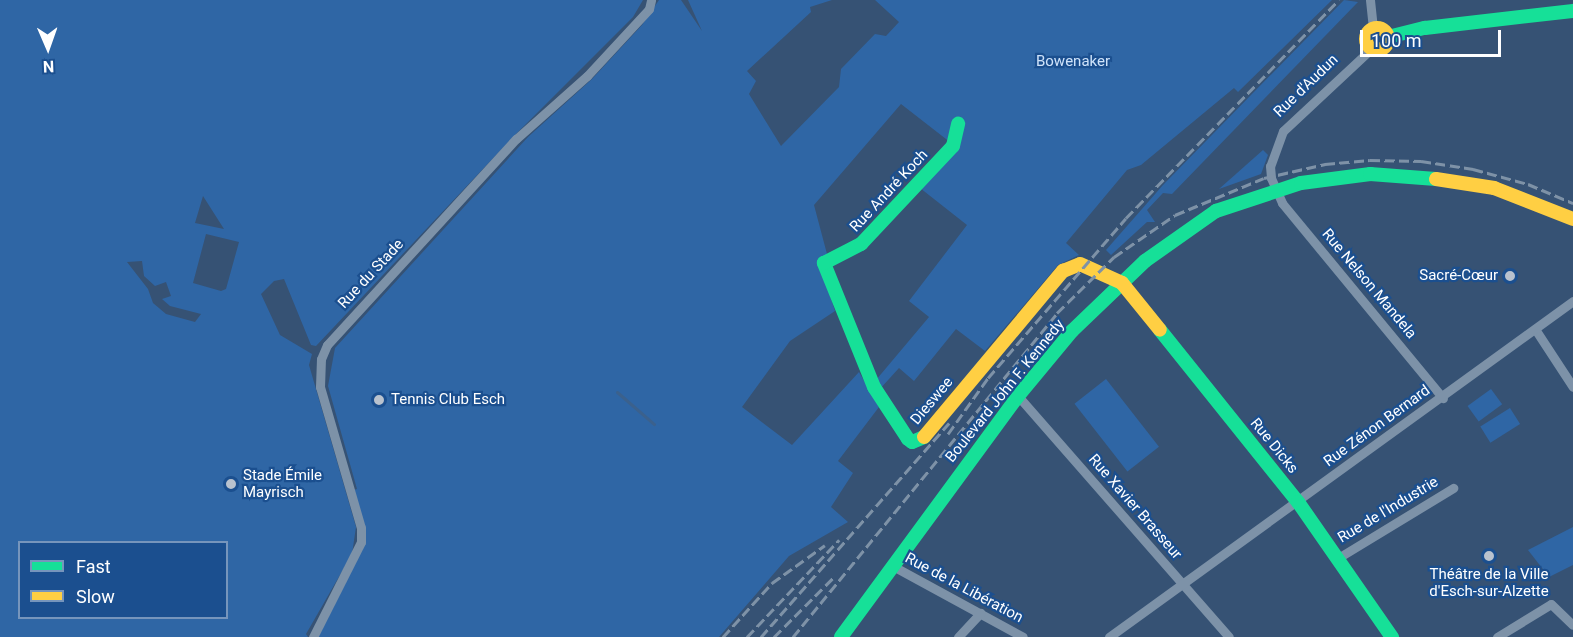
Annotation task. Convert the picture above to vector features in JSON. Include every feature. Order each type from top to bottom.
[{"type":"street","name":"Rue du Stade","points":[[313,637],[361,542],[361,528],[320,387],[321,358],[327,345],[516,140],[594,68],[649,9],[651,0]]},
{"type":"street","points":[[1370,0],[1372,29],[1366,37],[1371,49]]},
{"type":"street","name":"Rue d'Audun","points":[[1274,189],[1270,166],[1283,131],[1371,49],[1383,49],[1388,37],[1425,28],[1573,11]]},
{"type":"street","points":[[1372,29],[1383,29],[1388,37]]},
{"type":"street","name":"Rue André Koch","points":[[824,263],[861,244],[953,146],[958,124]]},
{"type":"street","name":"Boulevard John F. Kennedy","points":[[841,637],[891,565],[1018,396],[1072,331],[1145,261],[1215,211],[1274,189],[1370,174],[1451,178],[1536,202],[1573,219]]},
{"type":"street","name":"Rue Nelson Mandela","points":[[1274,189],[1337,271],[1443,398]]},
{"type":"street","name":"Dieswee","points":[[824,263],[874,387],[912,442],[922,439],[1063,271],[1080,264],[1122,283]]},
{"type":"street","name":"Rue Dicks","points":[[1122,283],[1298,502],[1392,637]]},
{"type":"street","name":"Rue Zénon Bernard","points":[[1109,637],[1443,398],[1573,301]]},
{"type":"street","points":[[1535,329],[1573,387]]},
{"type":"street","name":"Rue Xavier Brasseur","points":[[1018,396],[1229,637]]},
{"type":"street","name":"Rue de l'Industrie","points":[[1338,558],[1453,488]]},
{"type":"street","name":"Rue de la Libération","points":[[891,565],[1023,637]]},
{"type":"street","name":"Boulevard John F. Kennedy","points":[[850,637],[878,585]]},
{"type":"street","points":[[1497,637],[1551,604],[1573,625]]},
{"type":"street","points":[[958,637],[980,613]]},
{"type":"green space","points":[[0,0],[643,0],[633,17],[514,136],[316,346],[311,345],[284,279],[274,281],[261,294],[280,335],[312,354],[309,365],[356,527],[352,554],[306,634],[308,637],[0,637]],"holes":[[[203,196],[224,229],[195,223]],[[206,234],[239,242],[226,289],[221,291],[193,283]],[[142,261],[144,276],[155,286],[166,282],[171,296],[162,299],[170,306],[201,314],[195,322],[166,314],[153,303],[148,289],[127,262]]]},
{"type":"green space","name":"Bowenaker","points":[[659,0],[681,0],[702,31],[688,0],[832,0],[810,7],[811,12],[747,71],[756,81],[749,94],[781,146],[839,87],[841,69],[875,34],[886,36],[899,22],[875,0],[1332,0],[1238,92],[1234,88],[1141,165],[1127,170],[1066,243],[1079,255],[1058,265],[985,351],[956,329],[914,381],[899,368],[879,390],[876,380],[929,317],[909,301],[967,225],[920,188],[955,146],[901,104],[814,205],[827,254],[824,277],[835,311],[790,341],[742,407],[792,445],[859,372],[879,407],[838,461],[853,473],[831,507],[848,522],[789,556],[719,637],[313,637],[361,542],[350,491],[357,489],[328,386],[335,348],[528,137],[592,79],[642,25]]},
{"type":"green space","points":[[1344,0],[1358,2],[1172,194],[1163,193],[1147,210],[1155,222],[1147,222],[1111,255],[1106,250],[1163,185]]},
{"type":"green space","points":[[1263,150],[1268,155],[1261,174],[1219,189]]},
{"type":"green space","points":[[1106,379],[1159,447],[1127,471],[1074,404]]},
{"type":"green space","points":[[1491,389],[1502,404],[1479,421],[1468,406]]},
{"type":"green space","points":[[1510,408],[1520,424],[1490,443],[1480,427]]},
{"type":"green space","points":[[1573,527],[1573,565],[1549,577],[1528,550]]},
{"type":"waterway","points":[[617,392],[654,424]]},
{"type":"railway","points":[[948,434],[988,378],[1126,218],[1339,0]]},
{"type":"railway","points":[[793,637],[1057,313],[1114,257],[1175,215],[1264,178],[1325,164],[1370,160],[1421,161],[1473,169],[1528,184],[1573,203]]},
{"type":"railway","points":[[761,637],[949,423]]},
{"type":"railway","points":[[747,637],[839,540]]},
{"type":"railway","points":[[723,637],[772,583],[825,545]]},
{"type":"railway","points":[[774,637],[834,577]]},
{"type":"traffic: fast","points":[[1388,37],[1425,28],[1573,11]]},
{"type":"traffic: fast","points":[[924,437],[912,442],[908,439],[874,387],[824,263],[861,244],[953,146],[958,124]]},
{"type":"traffic: fast","points":[[841,637],[1018,396],[1072,331],[1145,261],[1216,211],[1301,183],[1370,174],[1436,179]]},
{"type":"traffic: fast","points":[[1160,330],[1298,502],[1392,637]]},
{"type":"traffic: slow","points":[[1377,28],[1385,31],[1388,39],[1385,47],[1377,50],[1369,47],[1366,39],[1369,31],[1377,28]]},
{"type":"traffic: slow","points":[[1436,179],[1494,188],[1573,219]]},
{"type":"traffic: slow","points":[[924,437],[1063,271],[1080,264],[1122,283],[1160,330]]},
{"type":"place","name":"Sacré-Cœur","points":[[1510,276]]},
{"type":"place","name":"Tennis Club Esch","points":[[379,400]]},
{"type":"place","name":"Stade Émile Mayrisch","points":[[231,484]]},
{"type":"place","name":"Théâtre de la Ville d'Esch-sur-Alzette","points":[[1489,556]]}]
